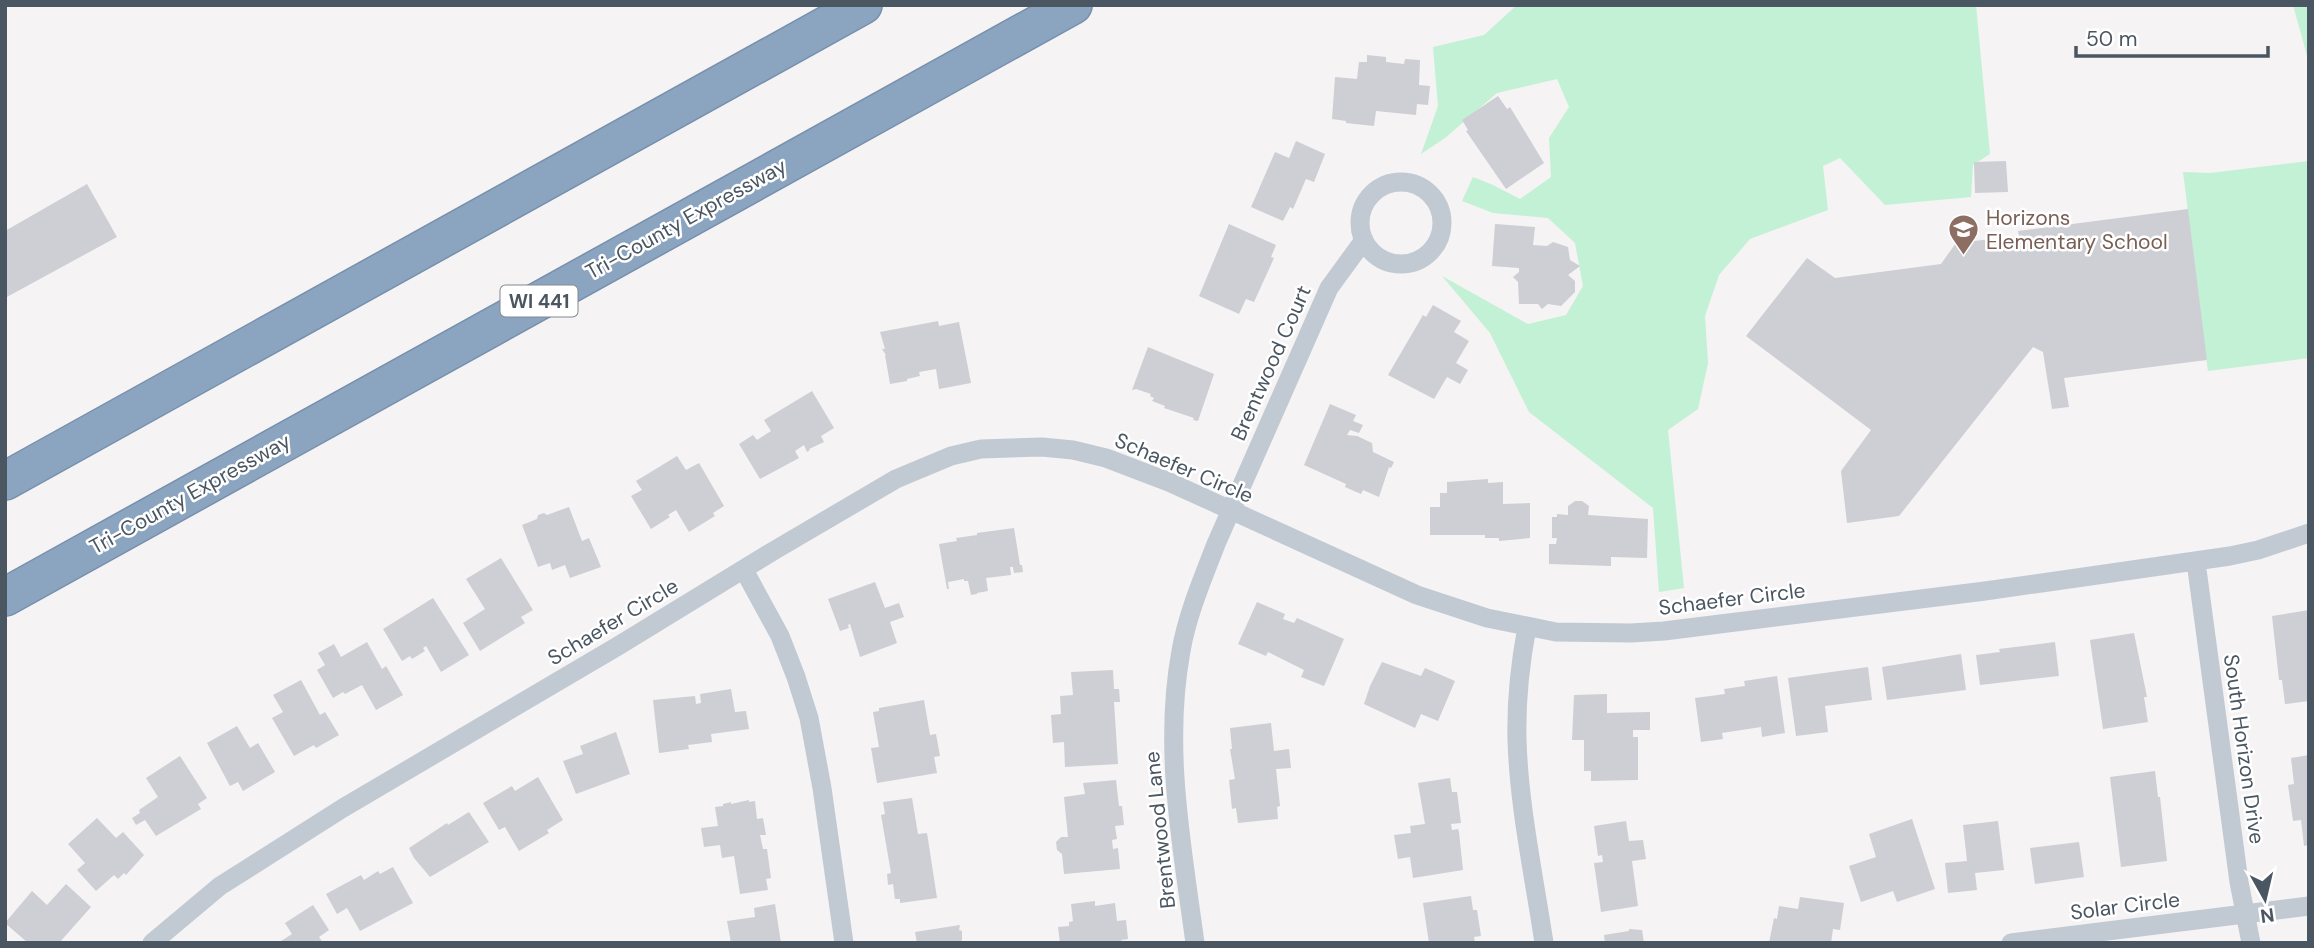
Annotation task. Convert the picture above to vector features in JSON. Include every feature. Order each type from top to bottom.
[{"type":"highway","points":[[5,481],[863,5]]},
{"type":"highway","name":"Tri-County Expressway","points":[[5,597],[1073,5]]},
{"type":"street","points":[[1404,182],[1418,186],[1430,194],[1438,205],[1442,219],[1437,243],[1429,253],[1418,260],[1393,263],[1371,251],[1364,240],[1360,226],[1367,200],[1390,183],[1404,182]]},
{"type":"street","name":"Brentwood Court","points":[[1231,511],[1329,288],[1364,240]]},
{"type":"street","name":"Schaefer Circle","points":[[152,943],[220,886],[332,815],[744,569],[896,479],[951,456],[981,449],[1042,447],[1073,450],[1106,458],[1170,482],[1417,595],[1487,618],[1556,632],[1595,634],[1664,631],[1958,594],[2196,562],[2258,550],[2309,533]]},
{"type":"street","name":"Brentwood Lane","points":[[1195,943],[1175,792],[1173,736],[1181,650],[1201,583],[1231,511]]},
{"type":"street","name":"South Horizon Drive","points":[[2196,562],[2239,882],[2251,943]]},
{"type":"street","points":[[744,569],[780,636],[809,718],[844,943]]},
{"type":"street","points":[[1527,627],[1521,660],[1517,741],[1522,795],[1544,943]]},
{"type":"street","name":"Solar Circle","points":[[2011,943],[2309,906]]},
{"type":"green space","points":[[1517,5],[1976,5],[1990,154],[1973,165],[1971,197],[1885,205],[1840,158],[1823,166],[1828,210],[1750,239],[1719,275],[1705,316],[1708,363],[1698,409],[1668,430],[1684,588],[1659,592],[1653,508],[1529,412],[1490,333],[1442,276],[1528,324],[1566,315],[1583,286],[1575,243],[1548,218],[1493,213],[1462,201],[1473,177],[1520,199],[1551,177],[1549,138],[1569,107],[1557,79],[1497,93],[1445,138],[1421,154],[1438,106],[1433,47],[1484,35]]},
{"type":"green space","points":[[2293,5],[2309,5],[2309,63]]},
{"type":"green space","points":[[2309,161],[2309,358],[2208,371],[2183,172],[2210,173]]},
{"type":"building","points":[[1367,55],[1386,57],[1386,62],[1404,64],[1405,59],[1420,60],[1419,85],[1430,86],[1428,105],[1417,104],[1416,115],[1376,111],[1374,126],[1332,119],[1335,77],[1357,79],[1359,62],[1367,62]]},
{"type":"building","points":[[1498,96],[1507,109],[1510,107],[1544,163],[1506,189],[1466,131],[1468,130],[1462,120]]},
{"type":"building","points":[[1296,141],[1325,154],[1314,182],[1306,179],[1293,209],[1290,207],[1283,221],[1251,207],[1275,152],[1289,158]]},
{"type":"building","points":[[2006,161],[2008,192],[1975,193],[1974,162]]},
{"type":"building","points":[[87,184],[117,237],[5,298],[5,231]]},
{"type":"building","points":[[2188,209],[2207,360],[2064,378],[2069,407],[2052,409],[2043,352],[2033,347],[1899,516],[1847,523],[1841,471],[1871,430],[1746,336],[1807,258],[1835,278],[1941,264],[1963,233],[1974,241],[2019,236],[2018,231]]},
{"type":"building","points":[[1229,224],[1276,245],[1271,257],[1274,258],[1254,302],[1246,299],[1239,314],[1199,296]]},
{"type":"building","points":[[1495,224],[1535,227],[1533,245],[1547,246],[1553,242],[1568,247],[1570,260],[1580,266],[1568,275],[1575,281],[1575,292],[1561,306],[1548,304],[1542,309],[1538,304],[1519,304],[1518,282],[1513,277],[1519,272],[1519,268],[1492,266]]},
{"type":"building","points":[[1433,305],[1461,321],[1454,332],[1469,341],[1456,363],[1468,370],[1460,384],[1447,377],[1434,399],[1388,375],[1423,315],[1426,317]]},
{"type":"building","points":[[938,321],[939,326],[959,322],[971,383],[939,389],[936,369],[919,372],[920,376],[907,381],[890,384],[880,332]]},
{"type":"building","points":[[1148,347],[1214,374],[1198,421],[1164,408],[1165,406],[1152,401],[1154,398],[1151,394],[1132,390]]},
{"type":"building","points":[[812,391],[834,428],[821,436],[824,442],[807,452],[804,445],[795,451],[799,458],[760,479],[739,444],[753,435],[757,440],[771,431],[764,420]]},
{"type":"building","points":[[1330,404],[1356,415],[1353,421],[1363,425],[1359,433],[1350,430],[1347,435],[1372,443],[1373,452],[1394,462],[1391,468],[1389,467],[1379,497],[1363,490],[1361,494],[1345,487],[1346,484],[1304,465]]},
{"type":"building","points":[[677,456],[686,470],[699,463],[724,506],[713,513],[715,516],[689,532],[676,510],[651,529],[631,496],[642,490],[636,481]]},
{"type":"building","points":[[1488,479],[1488,483],[1503,482],[1503,504],[1530,503],[1530,538],[1499,541],[1499,538],[1485,538],[1485,535],[1430,535],[1430,507],[1440,507],[1440,493],[1447,493],[1447,482]]},
{"type":"building","points":[[1575,501],[1582,501],[1589,506],[1588,515],[1648,519],[1647,558],[1611,557],[1611,566],[1549,564],[1549,544],[1556,544],[1557,538],[1552,538],[1552,517],[1557,517],[1557,514],[1568,515],[1568,506]]},
{"type":"building","points":[[569,507],[582,541],[589,538],[601,567],[570,578],[565,565],[552,570],[550,563],[538,567],[522,525],[537,519],[538,515],[547,515]]},
{"type":"building","points":[[1014,528],[1023,572],[1014,573],[1013,567],[1010,567],[1011,575],[986,578],[988,591],[977,594],[971,595],[968,581],[964,579],[948,582],[947,589],[939,544],[957,541],[956,538],[977,533]]},
{"type":"building","points":[[501,558],[533,610],[521,617],[525,623],[480,651],[463,623],[485,609],[466,579]]},
{"type":"building","points":[[875,582],[885,608],[899,603],[904,617],[890,622],[897,643],[860,657],[850,624],[849,628],[840,631],[828,599]]},
{"type":"building","points":[[433,598],[469,655],[441,672],[426,646],[423,648],[425,651],[412,659],[410,656],[402,661],[383,629]]},
{"type":"building","points":[[1257,602],[1285,614],[1283,619],[1294,623],[1297,618],[1344,639],[1324,686],[1301,677],[1304,670],[1268,652],[1266,656],[1238,644]]},
{"type":"building","points":[[2309,610],[2309,701],[2285,704],[2282,680],[2279,680],[2272,616]]},
{"type":"building","points":[[2134,633],[2147,697],[2144,697],[2148,722],[2103,729],[2090,640]]},
{"type":"building","points":[[367,642],[382,669],[386,666],[403,695],[376,710],[362,685],[333,698],[317,670],[325,665],[318,653],[334,644],[341,657]]},
{"type":"building","points":[[2055,642],[2059,676],[1980,685],[1976,655],[2000,652],[1999,649]]},
{"type":"building","points":[[1961,654],[1966,690],[1887,700],[1882,667]]},
{"type":"building","points":[[1382,662],[1421,676],[1425,668],[1455,681],[1438,721],[1421,714],[1415,728],[1364,704]]},
{"type":"building","points":[[1868,667],[1872,700],[1825,706],[1828,732],[1796,736],[1788,678]]},
{"type":"building","points":[[1113,670],[1114,689],[1119,689],[1120,702],[1114,702],[1118,764],[1065,767],[1064,742],[1053,743],[1051,715],[1061,714],[1060,696],[1073,695],[1071,672]]},
{"type":"building","points":[[1777,676],[1785,733],[1762,737],[1761,727],[1722,733],[1723,739],[1701,742],[1695,698],[1725,694],[1724,689],[1745,686],[1744,681]]},
{"type":"building","points":[[301,680],[320,715],[325,712],[339,735],[294,756],[272,718],[283,712],[273,695]]},
{"type":"building","points":[[731,689],[735,712],[746,711],[749,729],[711,734],[712,742],[688,745],[689,749],[659,753],[653,700],[695,696],[696,704],[701,703],[700,694]]},
{"type":"building","points":[[1607,694],[1607,713],[1650,712],[1650,730],[1633,730],[1633,737],[1638,737],[1638,780],[1591,781],[1591,771],[1584,771],[1584,740],[1572,740],[1574,695]]},
{"type":"building","points":[[924,700],[930,735],[936,734],[940,756],[934,757],[937,773],[877,783],[871,748],[879,747],[873,712],[879,711],[879,708]]},
{"type":"building","points":[[1271,723],[1274,751],[1289,749],[1291,768],[1276,769],[1280,806],[1277,807],[1278,819],[1238,823],[1236,808],[1232,809],[1229,780],[1235,779],[1230,728]]},
{"type":"building","points":[[237,726],[250,748],[258,743],[275,772],[243,791],[238,782],[230,786],[207,743]]},
{"type":"building","points":[[616,732],[630,774],[576,794],[563,761],[583,754],[580,746]]},
{"type":"building","points":[[2309,755],[2309,845],[2304,846],[2301,820],[2293,821],[2288,785],[2294,784],[2291,758]]},
{"type":"building","points":[[180,756],[207,798],[198,804],[201,809],[156,836],[145,820],[136,825],[132,818],[158,797],[146,778]]},
{"type":"building","points":[[2155,771],[2167,861],[2121,867],[2110,777]]},
{"type":"building","points":[[538,777],[563,820],[547,830],[549,833],[519,851],[505,827],[499,830],[483,803],[512,786],[515,791]]},
{"type":"building","points":[[1450,778],[1452,792],[1457,792],[1461,823],[1451,824],[1452,830],[1458,829],[1459,832],[1463,870],[1413,878],[1410,857],[1398,859],[1394,835],[1411,833],[1410,826],[1425,824],[1418,783]]},
{"type":"building","points":[[1116,780],[1124,825],[1115,826],[1117,839],[1112,840],[1113,849],[1118,848],[1120,869],[1064,874],[1062,854],[1057,850],[1056,842],[1061,837],[1068,837],[1064,797],[1085,794],[1083,783]]},
{"type":"building","points":[[912,798],[918,834],[927,833],[937,898],[900,903],[900,899],[895,899],[893,884],[888,885],[887,874],[891,873],[881,815],[885,814],[883,802]]},
{"type":"building","points":[[755,801],[757,819],[763,818],[766,835],[760,835],[763,849],[767,849],[771,878],[766,879],[768,890],[740,894],[734,856],[722,858],[720,845],[704,847],[701,828],[718,826],[715,807]]},
{"type":"building","points":[[469,812],[489,842],[430,877],[409,848]]},
{"type":"building","points":[[97,818],[116,838],[123,832],[144,855],[126,875],[124,873],[118,879],[114,875],[96,891],[77,870],[85,863],[68,844]]},
{"type":"building","points":[[1912,819],[1935,889],[1897,902],[1893,891],[1861,902],[1849,866],[1876,857],[1869,834]]},
{"type":"building","points":[[1626,821],[1629,841],[1643,840],[1646,859],[1632,861],[1638,906],[1601,912],[1594,863],[1603,862],[1602,855],[1598,856],[1594,826]]},
{"type":"building","points":[[1998,821],[2004,870],[1975,873],[1977,890],[1948,893],[1945,863],[1967,861],[1963,825]]},
{"type":"building","points":[[2079,842],[2084,877],[2035,884],[2030,848]]},
{"type":"building","points":[[393,867],[413,903],[360,931],[347,908],[337,914],[326,894],[361,875],[364,880],[378,871],[380,874]]},
{"type":"building","points":[[66,884],[91,907],[59,943],[28,943],[5,923],[32,891],[47,905]]},
{"type":"building","points":[[1471,896],[1473,910],[1477,910],[1481,936],[1474,937],[1475,943],[1429,943],[1423,903]]},
{"type":"building","points":[[1800,897],[1844,903],[1840,930],[1833,929],[1831,943],[1769,943],[1779,906],[1798,909]]},
{"type":"building","points":[[1095,901],[1095,906],[1115,903],[1117,921],[1126,920],[1128,939],[1121,940],[1122,943],[1060,943],[1058,927],[1069,926],[1069,922],[1073,921],[1071,904]]},
{"type":"building","points":[[775,904],[781,943],[731,943],[727,921],[755,917],[754,908]]},
{"type":"building","points":[[313,905],[329,930],[319,937],[323,943],[278,943],[292,934],[285,923]]},
{"type":"building","points":[[960,925],[962,940],[959,943],[917,943],[915,932]]},
{"type":"building","points":[[1629,929],[1642,930],[1644,943],[1605,943],[1604,935]]},
{"type":"place","name":"Horizons Elementary School","points":[[1963,257]]}]
